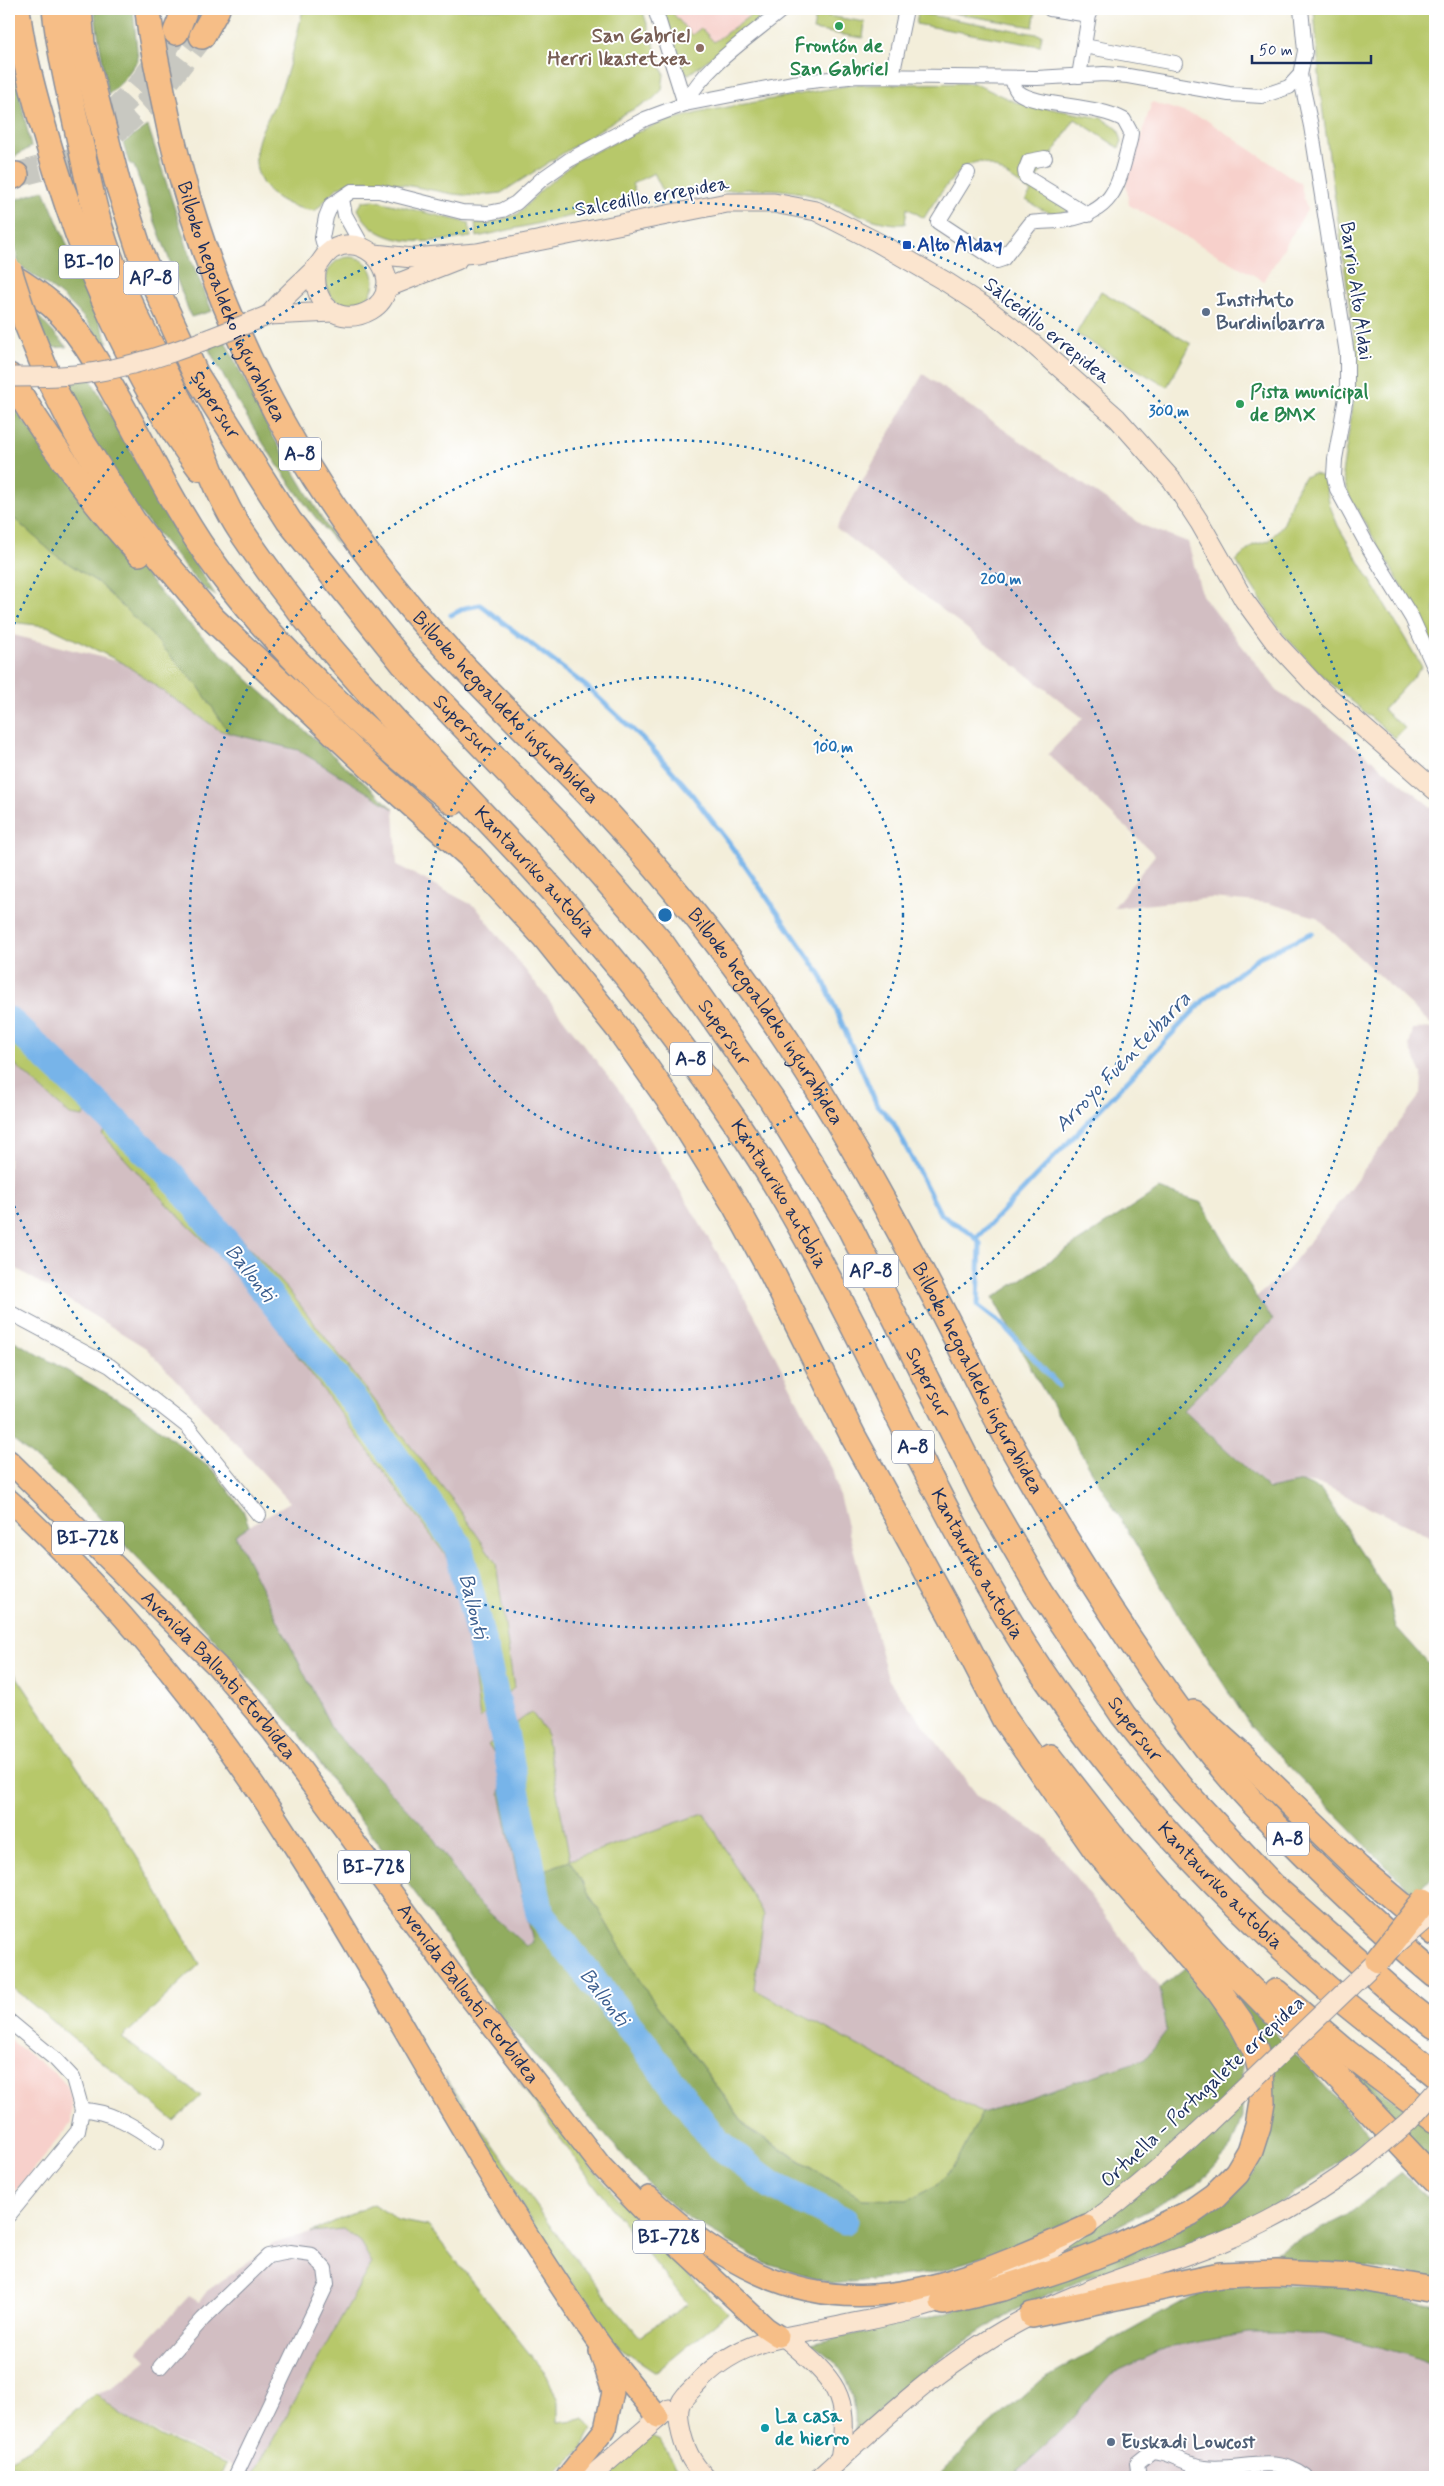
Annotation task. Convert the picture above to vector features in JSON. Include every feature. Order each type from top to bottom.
[{"type":"highway","name":"BI-10","points":[[17,9],[38,112],[65,200],[86,254],[140,372],[174,434],[218,491]]},
{"type":"highway","name":"Supersur","points":[[54,9],[60,50],[92,198],[117,276],[192,425],[218,491]]},
{"type":"highway","name":"Supersur","points":[[79,9],[85,53],[117,181],[141,255],[196,375],[289,521],[403,663],[556,822],[662,944],[771,1099],[850,1228],[983,1492],[1041,1592],[1123,1715],[1184,1791],[1273,1886],[1402,2000],[1435,2026]]},
{"type":"highway","name":"Bilboko hegoaldeko ingurabidea","points":[[148,9],[170,134],[191,212],[212,270],[251,365],[302,457],[348,527],[400,595],[464,667],[632,842],[702,925],[777,1026],[860,1160],[940,1307],[1021,1464],[1111,1612],[1208,1750],[1262,1812],[1339,1890],[1435,1974]]},
{"type":"highway","points":[[176,32],[185,9]]},
{"type":"highway","points":[[202,36],[217,9]]},
{"type":"highway","points":[[9,270],[26,322],[50,381],[77,434],[103,476],[158,554],[213,619],[382,778],[469,855],[544,936],[618,1028],[676,1110],[740,1215],[772,1273],[852,1436],[952,1617],[1005,1720],[1096,1850],[1219,1991],[1240,2020],[1255,2049],[1261,2071],[1262,2102],[1258,2126],[1250,2151],[1237,2173],[1214,2196],[1190,2213],[1118,2247],[1004,2288],[943,2302]]},
{"type":"highway","points":[[9,275],[53,306],[76,331],[100,367],[157,473],[198,541],[219,570],[270,632],[310,674],[398,757],[530,865]]},
{"type":"highway","points":[[9,376],[43,431],[114,525],[189,608],[213,619]]},
{"type":"highway","name":"Kantauriko autobia","points":[[218,491],[238,528],[282,588],[370,694],[589,930],[660,1016],[769,1173],[826,1272],[923,1467],[968,1552],[1011,1625],[1083,1733],[1160,1822],[1247,1914],[1328,1988],[1435,2074]]},
{"type":"highway","points":[[952,1617],[1069,1783],[1151,1880],[1212,1950],[1332,2070],[1432,2178]]},
{"type":"highway","points":[[1162,1685],[1245,1759],[1358,1868],[1433,1910],[1378,1960]]},
{"type":"highway","points":[[1151,1880],[1298,2012],[1435,2120]]},
{"type":"highway","points":[[1032,2315],[1220,2275],[1277,2273],[1354,2277],[1435,2290]]},
{"type":"main road","name":"Avenida Ballonti etorbidea","points":[[9,1461],[217,1666],[273,1732],[451,1973],[601,2166],[670,2238],[766,2328],[781,2336]]},
{"type":"main road","name":"Avenida Ballonti etorbidea","points":[[9,1500],[88,1578],[162,1664],[235,1758],[296,1849],[494,2180],[596,2339],[658,2417]]},
{"type":"main road","points":[[571,2125],[664,2212],[712,2249],[757,2275],[804,2291],[847,2296],[892,2295],[936,2286],[987,2270],[1087,2226]]},
{"type":"main road","points":[[567,2477],[605,2429],[612,2398],[613,2392],[596,2339]]},
{"type":"street","points":[[655,9],[685,104]]},
{"type":"street","points":[[685,104],[691,92],[710,71],[783,9]]},
{"type":"street","points":[[892,76],[906,9]]},
{"type":"street","points":[[1050,9],[1091,12],[1078,76]]},
{"type":"street","points":[[333,312],[318,297],[314,278],[322,260],[322,238],[326,217],[331,205],[352,191],[379,192],[468,213],[488,213],[503,210],[516,203],[542,179],[598,142],[645,119],[685,104],[792,83],[858,76],[1012,78],[1128,76],[1229,94],[1262,96],[1289,87],[1300,74],[1305,51],[1301,9]]},
{"type":"street","points":[[1084,46],[1175,63]]},
{"type":"street","name":"Barrio Alto Aldai","points":[[1300,74],[1311,126],[1347,354],[1347,392],[1334,459],[1336,482],[1368,548],[1412,618],[1435,669]]},
{"type":"street","points":[[968,173],[938,222],[997,261],[1003,259],[1031,223],[1064,220],[1088,215],[1108,202],[1116,188],[1130,140],[1128,126],[1117,116],[1097,110],[1031,98],[1019,93],[1014,87],[1012,78]]},
{"type":"street","points":[[1045,158],[1030,161],[1025,170],[1026,177],[1088,215]]},
{"type":"street","points":[[9,376],[67,376],[120,367],[154,358],[269,315],[333,312],[354,316],[364,314],[374,308],[382,299],[386,288],[386,276],[383,264],[369,250],[345,215],[342,199]]},
{"type":"street","name":"Salcedillo errepidea","points":[[477,253],[727,203],[774,203],[816,211],[877,242],[948,283],[985,308],[1033,344],[1117,418],[1172,480],[1200,523],[1244,600],[1274,641],[1317,687],[1435,790]]},
{"type":"street","points":[[269,315],[285,296],[322,260],[344,245],[412,258],[477,253]]},
{"type":"street","points":[[386,288],[477,253]]},
{"type":"street","points":[[9,1312],[110,1366],[188,1427],[259,1515]]},
{"type":"street","name":"Ortuella - Portugalete errepidea","points":[[680,2402],[710,2369],[732,2354],[781,2336],[839,2326],[943,2302],[985,2285],[1041,2258],[1087,2226],[1162,2166],[1378,1960]]},
{"type":"street","points":[[9,2022],[55,2059],[73,2078],[82,2110],[78,2131],[9,2215]]},
{"type":"street","points":[[820,2477],[935,2376],[980,2344],[1032,2315],[1095,2287],[1223,2242],[1263,2224],[1318,2192],[1366,2159],[1409,2121],[1435,2092]]},
{"type":"street","points":[[82,2110],[93,2110],[134,2126],[157,2142]]},
{"type":"street","points":[[160,2367],[203,2318],[268,2256],[290,2252],[312,2255],[325,2269],[327,2284],[235,2477]]},
{"type":"street","points":[[781,2336],[815,2363],[834,2386],[842,2404],[844,2420],[840,2459]]},
{"type":"street","points":[[590,2477],[658,2417],[680,2402]]},
{"type":"street","points":[[680,2402],[678,2412],[684,2446]]},
{"type":"street","points":[[658,2417],[684,2446],[696,2467],[705,2477]]},
{"type":"street","points":[[1139,2477],[1137,2463],[1152,2451],[1165,2452],[1202,2467],[1216,2468],[1276,2463],[1306,2477]]},
{"type":"street","points":[[1190,2477],[1202,2467]]},
{"type":"shaded area","name":"San Gabriel Herri Ikastetxea","points":[[663,9],[759,9],[689,74],[683,72]]},
{"type":"shaded area","points":[[1152,102],[1205,119],[1300,183],[1307,210],[1264,281],[1129,205],[1126,183]]},
{"type":"shaded area","points":[[923,374],[1144,526],[1188,542],[1202,595],[1279,693],[1312,712],[1435,810],[1435,1028],[1316,917],[1268,903],[1212,898],[1113,908],[1155,855],[1048,754],[1083,718],[836,528]]},
{"type":"shaded area","points":[[9,634],[124,663],[219,730],[298,750],[394,809],[397,865],[476,907],[622,1094],[754,1314],[832,1469],[888,1679],[978,1796],[1046,1838],[1160,1988],[1167,2030],[1145,2059],[982,2113],[754,1989],[764,1915],[533,1942],[527,1946],[472,1897],[430,1833],[333,1731],[234,1535],[290,1502],[146,1348],[9,1264]]},
{"type":"shaded area","points":[[1435,1028],[1435,1539],[1324,1485],[1302,1482],[1270,1489],[1183,1410],[1273,1320],[1256,1297],[1287,1271],[1421,1094],[1422,1074],[1409,1046],[1413,1029]]},
{"type":"shaded area","points":[[9,2039],[59,2077],[67,2086],[72,2101],[71,2123],[9,2199]]},
{"type":"shaded area","points":[[343,2229],[360,2242],[372,2263],[254,2474],[139,2425],[110,2408],[96,2393],[113,2388],[147,2360],[138,2351],[189,2296],[199,2302],[207,2291],[273,2244],[311,2232]]},
{"type":"shaded area","points":[[1247,2333],[1324,2333],[1406,2354],[1435,2365],[1435,2477],[1024,2477],[1017,2471],[1058,2433],[1111,2374],[1167,2348]]},
{"type":"green space","points":[[94,9],[133,9],[138,60],[123,81],[108,95]]},
{"type":"green space","points":[[303,9],[642,9],[664,74],[662,90],[652,100],[626,113],[501,193],[474,196],[384,181],[358,181],[338,187],[315,211],[302,209],[290,205],[270,192],[258,173],[256,161],[257,147],[261,134],[286,76]]},
{"type":"green space","points":[[663,9],[669,9],[692,35],[701,28],[714,42],[759,9],[757,23],[689,74],[683,72]]},
{"type":"green space","points":[[954,9],[1036,9],[1033,27],[953,13]]},
{"type":"green space","points":[[1314,9],[1435,9],[1435,649],[1417,613],[1348,494],[1342,474],[1354,399],[1354,336],[1321,98]]},
{"type":"green space","points":[[918,13],[1042,35],[1040,46],[916,24]]},
{"type":"green space","name":"Frontón de San Gabriel","points":[[816,14],[865,22],[863,38],[813,30]]},
{"type":"green space","points":[[9,46],[31,147],[9,160]]},
{"type":"green space","points":[[973,83],[1015,102],[1101,118],[1118,129],[1122,141],[1119,148],[1075,119],[1032,185],[1069,210],[1057,213],[1046,211],[1026,200],[1031,192],[999,170],[980,162],[973,163],[956,175],[924,218],[907,208],[905,224],[877,221],[810,195],[780,190],[732,190],[667,199],[654,173],[632,184],[639,201],[477,237],[475,223],[489,223],[518,214],[541,190],[577,160],[644,129],[670,120],[706,111],[850,85]]},
{"type":"green space","points":[[148,126],[192,262],[212,311],[191,317],[134,166],[129,163],[123,143]]},
{"type":"green space","points":[[44,190],[108,342],[100,342],[74,307],[19,265],[9,223],[9,202]]},
{"type":"green space","points":[[374,200],[469,223],[471,237],[440,241],[408,241],[393,238],[379,232],[367,222],[358,209],[363,201]]},
{"type":"green space","points":[[345,257],[355,257],[364,261],[370,267],[373,272],[373,290],[364,301],[355,305],[345,305],[336,301],[330,295],[326,286],[326,276],[330,267],[336,261]]},
{"type":"green space","points":[[1101,291],[1191,344],[1167,387],[1076,334]]},
{"type":"green space","points":[[36,314],[67,347],[48,348]]},
{"type":"green space","points":[[224,339],[268,428],[338,545],[300,498],[266,448],[206,344]]},
{"type":"green space","points":[[89,376],[176,533],[216,596],[201,586],[127,497],[59,381]]},
{"type":"green space","points":[[9,402],[115,539],[179,614],[259,690],[394,809],[298,750],[229,733],[199,687],[149,632],[97,582],[54,554],[9,514]]},
{"type":"green space","points":[[1314,474],[1324,477],[1330,506],[1338,526],[1422,667],[1383,710],[1405,728],[1395,738],[1326,679],[1283,634],[1236,561],[1253,545],[1269,541],[1284,523],[1294,494],[1304,477]]},
{"type":"green space","points":[[9,514],[54,554],[97,582],[149,632],[199,687],[229,733],[219,730],[123,663],[47,626],[9,622]]},
{"type":"green space","points":[[9,1007],[101,1093],[83,1117],[70,1115],[9,1059]]},
{"type":"green space","points":[[121,1112],[286,1287],[455,1503],[496,1563],[514,1688],[480,1718],[465,1611],[453,1570],[444,1553],[232,1267],[174,1212],[102,1134]]},
{"type":"green space","points":[[1159,1189],[1202,1203],[1256,1297],[1273,1320],[1183,1410],[1269,1489],[1302,1482],[1321,1490],[1387,1591],[1396,1627],[1435,1670],[1435,1876],[1412,1893],[1251,1727],[1159,1583],[1038,1381],[993,1298]]},
{"type":"green space","points":[[9,1338],[131,1407],[215,1472],[243,1510],[249,1526],[235,1535],[333,1731],[430,1833],[472,1897],[526,1946],[533,1942],[518,1879],[570,1861],[644,1988],[748,2129],[863,2199],[907,2200],[937,2185],[954,2167],[982,2113],[1145,2059],[1167,2030],[1160,1988],[1186,1967],[1242,2050],[1242,2117],[1231,2148],[1197,2185],[1078,2247],[1026,2244],[927,2274],[833,2284],[764,2262],[688,2218],[654,2190],[501,2018],[427,1909],[346,1801],[299,1733],[184,1606],[68,1485],[9,1437]]},
{"type":"green space","points":[[9,1665],[135,1853],[200,1964],[122,2038],[201,2096],[174,2121],[9,1985]]},
{"type":"green space","points":[[531,1712],[545,1730],[570,1860],[704,1813],[764,1915],[754,1989],[982,2113],[954,2167],[937,2185],[907,2200],[863,2199],[748,2128],[644,1988],[570,1861],[518,1879],[500,1793],[504,1767],[488,1745]]},
{"type":"green space","points":[[1206,1960],[1370,2134],[1317,2178],[1257,2215],[1200,2240],[1142,2258],[1058,2290],[1003,2318],[976,2334],[925,2371],[855,2433],[854,2405],[847,2381],[833,2361],[811,2344],[927,2318],[1059,2279],[1241,2184],[1253,2173],[1268,2139],[1272,2108]]},
{"type":"green space","points":[[1334,2055],[1435,2131],[1435,2168]]},
{"type":"green space","points":[[445,2077],[565,2246],[639,2336],[688,2304],[615,2213],[518,2081],[672,2259],[728,2313],[656,2372],[612,2343],[535,2228]]},
{"type":"green space","points":[[1402,2173],[1435,2203],[1435,2278],[1311,2261],[1246,2266],[1346,2216]]},
{"type":"green space","points":[[374,2204],[397,2220],[428,2226],[548,2377],[558,2402],[558,2422],[584,2419],[592,2429],[583,2447],[552,2477],[252,2477],[372,2263],[360,2242],[343,2229],[311,2232]]},
{"type":"green space","points":[[1228,2285],[1338,2286],[1435,2305],[1435,2365],[1406,2354],[1324,2333],[1247,2333],[1167,2348],[1111,2374],[1058,2433],[1017,2471],[1024,2477],[937,2477],[976,2437],[1043,2379],[1191,2297]]},
{"type":"green space","points":[[96,2393],[110,2406],[140,2426],[226,2464],[220,2477],[26,2477],[27,2471],[9,2464],[9,2460],[37,2444]]},
{"type":"green space","points":[[649,2436],[660,2441],[683,2477],[606,2477]]},
{"type":"waterway","points":[[451,615],[465,608],[480,605],[587,687],[648,744],[687,788],[729,843],[821,975],[877,1105],[893,1122],[940,1213],[967,1230],[980,1244],[978,1306],[1003,1325],[1059,1386]]},
{"type":"waterway","name":"Arroyo Fuenteibarra","points":[[977,1238],[1205,999],[1259,957],[1312,933]]},
{"type":"waterway","name":"Ballonti","points":[[9,1021],[171,1175],[354,1401],[458,1545],[505,1738],[540,1914],[641,2041],[716,2142],[773,2186],[844,2221]]},
{"type":"tunnel","points":[[110,115],[138,87],[176,32]]},
{"type":"tunnel","points":[[16,175],[80,158],[123,125],[157,94],[202,36]]},
{"type":"place","name":"Frontón de San Gabriel","points":[[839,26]]},
{"type":"place","name":"San Gabriel Herri Ikastetxea","points":[[700,48]]},
{"type":"place","name":"Alto Alday","points":[[907,245]]},
{"type":"place","name":"Instituto Burdinibarra","points":[[1206,312]]},
{"type":"place","name":"Pista municipal de BMX","points":[[1240,404]]},
{"type":"place","name":"La casa de hierro","points":[[765,2428]]},
{"type":"place","name":"Euskadi Lowcost","points":[[1111,2442]]}]
